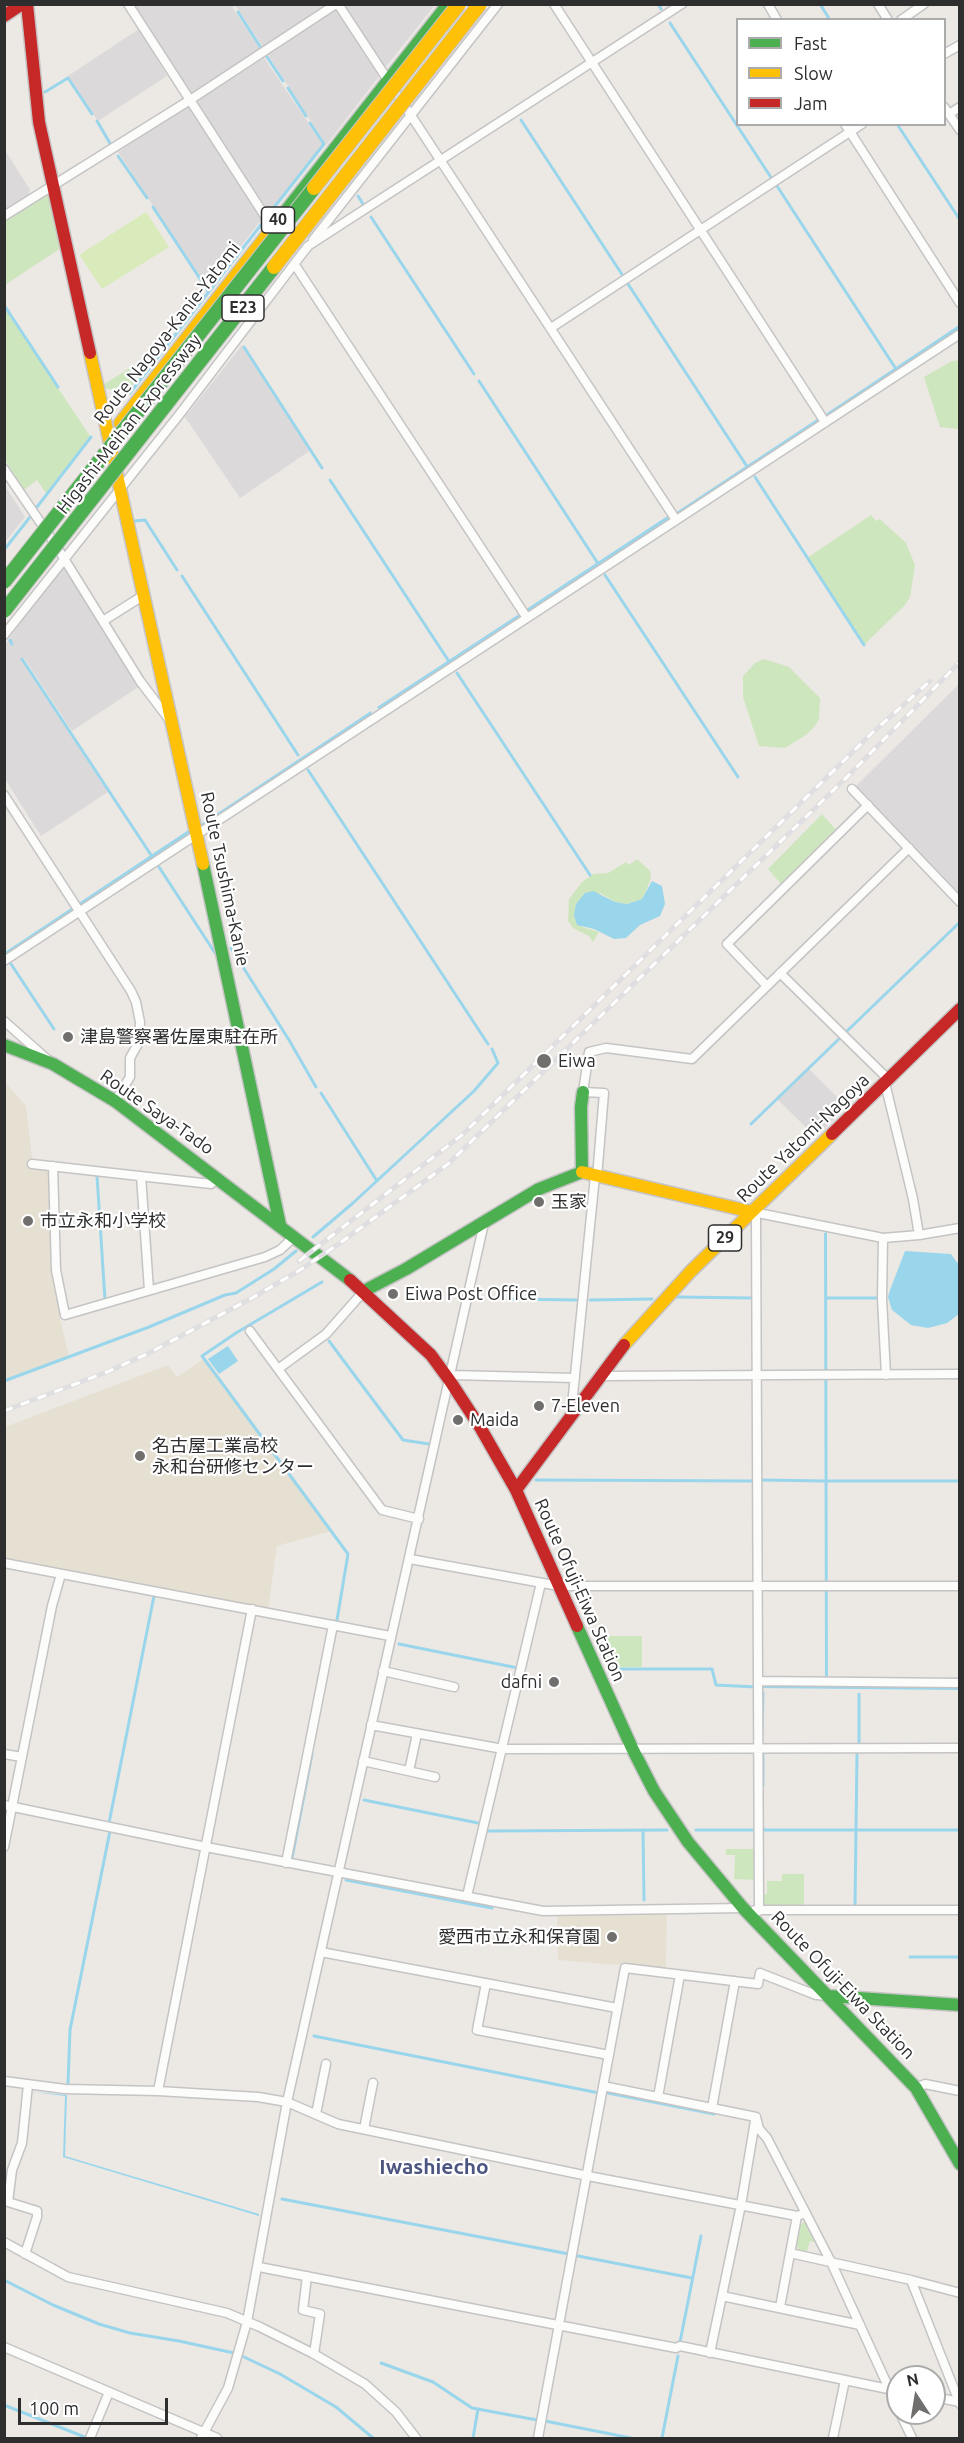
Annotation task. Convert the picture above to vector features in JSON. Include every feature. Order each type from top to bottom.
[{"type":"main road","points":[[4,16],[22,4]]},
{"type":"main road","name":"Route Tsushima-Kanie","points":[[27,4],[39,122],[173,724],[280,1225]]},
{"type":"main road","name":"Route Nagoya-Kanie-Yatomi","points":[[4,570],[448,4]]},
{"type":"main road","name":"Higashi-Meihan Expressway","points":[[4,582],[459,4]]},
{"type":"main road","name":"Higashi-Meihan Expressway","points":[[4,611],[480,4]]},
{"type":"main road","name":"Route Yatomi-Nagoya","points":[[516,1490],[651,1313],[691,1271],[754,1213],[960,1009]]},
{"type":"main road","name":"Route Saya-Tado","points":[[4,1045],[53,1064],[115,1101],[280,1225]]},
{"type":"main road","points":[[583,1092],[581,1107],[591,1175]]},
{"type":"main road","points":[[280,1225],[364,1291],[406,1269],[539,1189],[591,1175],[754,1213]]},
{"type":"main road","name":"Route Ofuji-Eiwa Station","points":[[364,1291],[431,1355],[451,1378],[490,1444],[516,1490],[632,1748],[654,1791],[688,1842],[916,2088],[956,2147],[960,2164]]},
{"type":"main road","points":[[830,1996],[960,2005]]},
{"type":"street","points":[[128,4],[272,227]]},
{"type":"street","points":[[4,216],[37,194],[53,188],[337,4],[676,520]]},
{"type":"street","points":[[4,635],[179,415],[498,4]]},
{"type":"street","points":[[554,4],[825,422]]},
{"type":"street","points":[[308,246],[682,4]]},
{"type":"street","points":[[768,4],[776,18]]},
{"type":"street","points":[[879,4],[887,18]]},
{"type":"street","points":[[904,18],[924,4]]},
{"type":"street","points":[[946,53],[960,45]]},
{"type":"street","points":[[960,107],[947,110],[960,130]]},
{"type":"street","points":[[551,328],[700,231],[848,128],[960,303]]},
{"type":"street","points":[[295,265],[527,618]]},
{"type":"street","points":[[4,961],[78,908],[197,835],[960,334]]},
{"type":"street","points":[[4,469],[64,558],[140,681],[173,724]]},
{"type":"street","points":[[103,621],[144,595]]},
{"type":"street","points":[[852,789],[960,902]]},
{"type":"street","points":[[4,795],[131,991],[140,1022],[139,1042],[130,1058],[130,1077],[115,1101]]},
{"type":"street","points":[[768,986],[727,944],[868,806]]},
{"type":"street","points":[[571,1415],[591,1175],[604,1093],[583,1092],[589,1052],[606,1048],[692,1059],[909,848]]},
{"type":"street","points":[[780,973],[886,1081],[919,1235]]},
{"type":"street","points":[[4,1021],[53,1064]]},
{"type":"street","points":[[32,1164],[211,1184],[218,1178]]},
{"type":"street","points":[[53,1166],[56,1270],[65,1315],[265,1257],[280,1250],[294,1236]]},
{"type":"street","points":[[141,1176],[149,1290]]},
{"type":"street","points":[[749,1910],[758,1749],[754,1213],[883,1238],[960,1228]]},
{"type":"street","points":[[202,2435],[228,2388],[247,2322],[288,2102],[390,1636],[410,1559],[484,1223]]},
{"type":"street","points":[[883,1238],[882,1299],[886,1375]]},
{"type":"street","points":[[278,1369],[326,1334],[364,1291]]},
{"type":"street","points":[[250,1331],[382,1510],[419,1519]]},
{"type":"street","points":[[601,1376],[960,1374]]},
{"type":"street","points":[[451,1378],[575,1378]]},
{"type":"street","points":[[410,1559],[559,1586],[960,1586]]},
{"type":"street","points":[[4,1563],[390,1636]]},
{"type":"street","points":[[4,1847],[8,1806],[22,1757],[52,1606],[61,1574]]},
{"type":"street","points":[[467,1896],[541,1583]]},
{"type":"street","points":[[158,2091],[252,1609]]},
{"type":"street","points":[[286,1863],[333,1625]]},
{"type":"street","points":[[383,1671],[454,1687]]},
{"type":"street","points":[[758,1685],[826,1682],[960,1683]]},
{"type":"street","points":[[371,1725],[502,1749],[960,1748]]},
{"type":"street","points":[[409,1771],[417,1734]]},
{"type":"street","points":[[4,1754],[22,1757]]},
{"type":"street","points":[[363,1761],[435,1777]]},
{"type":"street","points":[[8,1806],[286,1863],[543,1911],[960,1910]]},
{"type":"street","points":[[321,1952],[618,2008]]},
{"type":"street","points":[[537,2439],[603,2096],[625,1968],[758,1983],[760,1973],[816,1995],[830,1996]]},
{"type":"street","points":[[658,2097],[680,1975]]},
{"type":"street","points":[[712,2109],[735,1981]]},
{"type":"street","points":[[486,1983],[477,2031],[609,2055]]},
{"type":"street","points":[[316,2114],[326,2064]]},
{"type":"street","points":[[4,2081],[65,2089],[158,2091],[258,2097],[288,2102],[338,2124],[588,2176],[797,2216],[806,2213]]},
{"type":"street","points":[[364,2129],[373,2083]]},
{"type":"street","points":[[916,2088],[925,2084],[960,2091]]},
{"type":"street","points":[[25,2254],[38,2217],[37,2211],[8,2202],[8,2169],[22,2144],[28,2085]]},
{"type":"street","points":[[603,2086],[756,2117]]},
{"type":"street","points":[[710,2353],[741,2205],[756,2117]]},
{"type":"street","points":[[756,2117],[759,2129],[767,2138],[806,2213],[886,2375]]},
{"type":"street","points":[[780,2307],[797,2216]]},
{"type":"street","points":[[4,2242],[68,2277],[227,2313],[314,2354],[365,2384],[396,2412],[416,2439]]},
{"type":"street","points":[[790,2253],[960,2293]]},
{"type":"street","points":[[259,2267],[886,2388]]},
{"type":"street","points":[[307,2276],[303,2310],[320,2313],[314,2354]]},
{"type":"street","points":[[911,2280],[959,2403]]},
{"type":"street","points":[[722,2296],[860,2325]]},
{"type":"street","points":[[4,2347],[110,2392],[202,2435],[217,2439]]},
{"type":"street","points":[[833,2439],[844,2380]]},
{"type":"street","points":[[90,2439],[110,2392]]},
{"type":"street","points":[[906,2425],[912,2439]]},
{"type":"shaded area","points":[[134,5],[231,5],[260,49],[191,95]]},
{"type":"shaded area","points":[[235,5],[328,5],[263,47]]},
{"type":"shaded area","points":[[343,5],[435,5],[385,68]]},
{"type":"shaded area","points":[[335,10],[339,11],[381,74],[326,145],[268,55]]},
{"type":"shaded area","points":[[139,29],[167,76],[98,121],[68,76]]},
{"type":"shaded area","points":[[264,58],[323,144],[269,212],[198,106],[199,99]]},
{"type":"shaded area","points":[[186,107],[190,107],[262,219],[207,289],[118,152]]},
{"type":"shaded area","points":[[5,150],[30,190],[28,195],[5,211]]},
{"type":"shaded area","points":[[242,345],[311,450],[240,498],[185,417]]},
{"type":"shaded area","points":[[5,486],[25,517],[4,542]]},
{"type":"shaded area","points":[[61,567],[67,570],[95,614],[100,627],[140,686],[72,731],[24,658],[21,659],[108,792],[41,836],[5,779],[4,646]]},
{"type":"shaded area","points":[[959,684],[959,898],[854,788]]},
{"type":"shaded area","points":[[808,1068],[847,1107],[816,1137],[777,1099]]},
{"type":"shaded area","name":"市立永和小学校","points":[[4,1081],[26,1106],[33,1167],[47,1167],[50,1171],[53,1270],[69,1357],[5,1381]]},
{"type":"shaded area","name":"名古屋工業高校 永和台研修センター","points":[[204,1359],[331,1531],[277,1546],[268,1609],[5,1559],[5,1427],[168,1365],[177,1377]]},
{"type":"shaded area","name":"愛西市立永和保育園","points":[[557,1914],[667,1914],[666,1969],[558,1960]]},
{"type":"green space","points":[[49,193],[61,248],[5,285],[5,219]]},
{"type":"green space","points":[[146,212],[169,247],[102,289],[80,256]]},
{"type":"green space","points":[[4,307],[90,436],[46,493],[37,480],[24,490],[5,460]]},
{"type":"green space","points":[[147,357],[151,361],[127,392],[104,388],[103,385]]},
{"type":"green space","points":[[959,360],[959,429],[940,427],[924,377],[952,361]]},
{"type":"green space","points":[[871,515],[876,521],[880,519],[906,543],[915,565],[910,597],[905,605],[864,645],[807,558]]},
{"type":"green space","points":[[764,659],[789,667],[820,698],[819,719],[815,726],[806,735],[785,748],[759,746],[743,697],[743,676],[755,663]]},
{"type":"green space","points":[[822,814],[837,831],[782,885],[768,869]]},
{"type":"green space","points":[[637,859],[650,871],[651,878],[642,899],[627,904],[615,902],[600,893],[582,927],[599,932],[593,942],[589,936],[573,928],[568,921],[569,899],[582,882],[593,874],[608,873],[626,862],[629,865]]},
{"type":"green space","points":[[607,1636],[642,1636],[642,1667],[607,1667]]},
{"type":"green space","points":[[726,1849],[756,1849],[756,1880],[734,1879],[735,1855],[726,1855]]},
{"type":"green space","points":[[782,1874],[804,1874],[804,1907],[766,1907],[762,1903],[762,1894],[767,1894],[767,1881],[782,1881]]},
{"type":"green space","points":[[804,2222],[819,2243],[810,2241],[807,2252],[799,2250],[796,2245],[800,2225]]},
{"type":"water","points":[[959,325],[959,329],[825,417],[824,415]]},
{"type":"water","points":[[817,419],[819,421],[676,515],[675,513]]},
{"type":"water","points":[[669,515],[670,519],[527,613],[525,610]]},
{"type":"water","points":[[519,614],[520,617],[379,710],[377,707]]},
{"type":"water","points":[[371,711],[372,714],[201,827],[201,824]]},
{"type":"water","points":[[190,829],[191,833],[5,957],[5,952]]},
{"type":"water","points":[[652,881],[662,886],[665,904],[660,916],[640,925],[626,938],[614,939],[594,929],[577,925],[574,915],[576,904],[585,893],[593,891],[615,902],[627,904],[642,899]]},
{"type":"water","points":[[827,1232],[828,1685],[959,1687],[959,1690],[756,1688],[756,1686],[763,1685],[825,1685],[824,1233]]},
{"type":"water","points":[[905,1251],[951,1254],[959,1265],[959,1314],[947,1323],[928,1328],[911,1325],[892,1310],[888,1297]]},
{"type":"water","points":[[228,1346],[238,1361],[219,1374],[208,1359]]},
{"type":"water","points":[[32,2092],[67,2095],[65,2156],[259,2214],[259,2216],[63,2157],[65,2096]]},
{"type":"waterway","points":[[658,4],[661,9]]},
{"type":"waterway","points":[[820,4],[829,18]]},
{"type":"waterway","points":[[238,12],[261,48]]},
{"type":"waterway","points":[[670,23],[736,124]]},
{"type":"waterway","points":[[267,57],[283,81]]},
{"type":"waterway","points":[[45,92],[68,78],[92,114]]},
{"type":"waterway","points":[[288,88],[306,116]]},
{"type":"waterway","points":[[521,120],[623,276]]},
{"type":"waterway","points":[[97,121],[111,145]]},
{"type":"waterway","points":[[272,210],[324,144],[310,123]]},
{"type":"waterway","points":[[737,126],[772,179]]},
{"type":"waterway","points":[[898,126],[960,220]]},
{"type":"waterway","points":[[118,156],[147,198]]},
{"type":"waterway","points":[[777,186],[896,369]]},
{"type":"waterway","points":[[358,196],[363,204]]},
{"type":"waterway","points":[[153,207],[208,291]]},
{"type":"waterway","points":[[371,217],[474,374]]},
{"type":"waterway","points":[[130,393],[264,221]]},
{"type":"waterway","points":[[628,284],[748,468]]},
{"type":"waterway","points":[[4,305],[58,387]]},
{"type":"waterway","points":[[244,347],[322,468]]},
{"type":"waterway","points":[[479,381],[599,565]]},
{"type":"waterway","points":[[37,507],[91,437]]},
{"type":"waterway","points":[[755,477],[864,645]]},
{"type":"waterway","points":[[330,480],[450,663]]},
{"type":"waterway","points":[[4,550],[30,517]]},
{"type":"waterway","points":[[134,521],[145,520],[177,570]]},
{"type":"waterway","points":[[605,575],[738,777]]},
{"type":"waterway","points":[[182,576],[298,755]]},
{"type":"waterway","points":[[10,640],[12,644]]},
{"type":"waterway","points":[[22,659],[153,858]]},
{"type":"waterway","points":[[457,673],[590,875]]},
{"type":"waterway","points":[[308,770],[488,1044]]},
{"type":"waterway","points":[[159,867],[215,953]]},
{"type":"waterway","points":[[845,1033],[960,922]]},
{"type":"waterway","points":[[231,948],[316,1087]]},
{"type":"waterway","points":[[11,964],[54,1029]]},
{"type":"waterway","points":[[751,1124],[842,1036]]},
{"type":"waterway","points":[[313,1237],[474,1091],[498,1063],[492,1049]]},
{"type":"waterway","points":[[321,1093],[377,1181]]},
{"type":"waterway","points":[[97,1176],[105,1300]]},
{"type":"waterway","points":[[4,1381],[149,1327],[225,1295],[236,1293],[274,1269],[296,1251]]},
{"type":"waterway","points":[[322,1282],[202,1356],[348,1554],[337,1620]]},
{"type":"waterway","points":[[676,1297],[753,1298]]},
{"type":"waterway","points":[[827,1298],[878,1298]]},
{"type":"waterway","points":[[508,1299],[577,1300]]},
{"type":"waterway","points":[[590,1300],[652,1299]]},
{"type":"waterway","points":[[329,1341],[403,1440],[429,1444]]},
{"type":"waterway","points":[[536,1480],[754,1481]]},
{"type":"waterway","points":[[761,1480],[825,1481]]},
{"type":"waterway","points":[[828,1481],[960,1481]]},
{"type":"waterway","points":[[109,1823],[154,1596]]},
{"type":"waterway","points":[[399,1644],[518,1668]]},
{"type":"waterway","points":[[609,1669],[712,1669],[716,1685],[756,1687]]},
{"type":"waterway","points":[[762,1733],[763,1693]]},
{"type":"waterway","points":[[859,1694],[859,1744]]},
{"type":"waterway","points":[[763,1753],[763,1785]]},
{"type":"waterway","points":[[292,1858],[312,1754]]},
{"type":"waterway","points":[[855,1906],[857,1754]]},
{"type":"waterway","points":[[364,1800],[483,1824]]},
{"type":"waterway","points":[[763,1827],[763,1830],[960,1830]]},
{"type":"waterway","points":[[643,1830],[644,1900]]},
{"type":"waterway","points":[[488,1831],[667,1830]]},
{"type":"waterway","points":[[696,1830],[755,1830]]},
{"type":"waterway","points":[[68,2084],[70,2030],[110,1831]]},
{"type":"waterway","points":[[346,1880],[492,1908]]},
{"type":"waterway","points":[[910,1957],[960,1957]]},
{"type":"waterway","points":[[314,2036],[599,2093]]},
{"type":"waterway","points":[[608,2093],[714,2114]]},
{"type":"waterway","points":[[282,2199],[569,2254]]},
{"type":"waterway","points":[[680,2342],[701,2236]]},
{"type":"waterway","points":[[578,2256],[692,2278]]},
{"type":"waterway","points":[[4,2280],[53,2305],[99,2324],[130,2333],[234,2353]]},
{"type":"waterway","points":[[662,2438],[678,2356]]},
{"type":"waterway","points":[[244,2357],[280,2374],[336,2407],[373,2438]]},
{"type":"waterway","points":[[381,2363],[433,2382],[472,2408],[537,2420]]},
{"type":"waterway","points":[[4,2405],[87,2438]]},
{"type":"waterway","points":[[473,2438],[478,2409]]},
{"type":"waterway","points":[[545,2421],[631,2438]]},
{"type":"railway","points":[[4,1411],[107,1372],[149,1353],[252,1298],[340,1243],[448,1164],[845,779],[960,662]]},
{"type":"railway","points":[[299,1261],[462,1135],[872,733],[930,681]]},
{"type":"traffic: fast","points":[[274,226],[448,4]]},
{"type":"traffic: fast","points":[[4,582],[314,188]]},
{"type":"traffic: fast","points":[[4,611],[274,267]]},
{"type":"traffic: fast","points":[[203,864],[280,1225]]},
{"type":"traffic: fast","points":[[4,1045],[53,1064],[115,1101],[350,1280]]},
{"type":"traffic: fast","points":[[582,1172],[581,1107],[583,1092]]},
{"type":"traffic: fast","points":[[364,1291],[406,1269],[539,1189],[582,1172]]},
{"type":"traffic: fast","points":[[577,1626],[654,1791],[688,1842],[743,1908],[916,2088],[960,2164]]},
{"type":"traffic: fast","points":[[829,1996],[960,2005]]},
{"type":"traffic: slow","points":[[314,188],[459,4]]},
{"type":"traffic: slow","points":[[274,267],[480,4]]},
{"type":"traffic: slow","points":[[120,423],[274,226]]},
{"type":"traffic: slow","points":[[90,353],[203,864]]},
{"type":"traffic: slow","points":[[624,1345],[691,1271],[832,1134]]},
{"type":"traffic: slow","points":[[582,1172],[752,1212]]},
{"type":"traffic: jam","points":[[4,16],[22,4]]},
{"type":"traffic: jam","points":[[27,4],[39,122],[90,353]]},
{"type":"traffic: jam","points":[[832,1134],[960,1009]]},
{"type":"traffic: jam","points":[[350,1280],[431,1355],[450,1381],[480,1427],[516,1490],[577,1626]]},
{"type":"traffic: jam","points":[[516,1490],[624,1345]]},
{"type":"place","name":"津島警察署佐屋東駐在所","points":[[68,1037]]},
{"type":"place","name":"Eiwa","points":[[544,1061]]},
{"type":"place","name":"玉家","points":[[539,1202]]},
{"type":"place","name":"市立永和小学校","points":[[28,1221]]},
{"type":"place","name":"Eiwa Post Office","points":[[393,1294]]},
{"type":"place","name":"7-Eleven","points":[[539,1406]]},
{"type":"place","name":"Maida","points":[[458,1420]]},
{"type":"place","name":"名古屋工業高校 永和台研修センター","points":[[140,1456]]},
{"type":"place","name":"dafni","points":[[554,1682]]},
{"type":"place","name":"愛西市立永和保育園","points":[[612,1937]]},
{"type":"district","name":"Iwashiecho","points":[[434,2167]]}]
